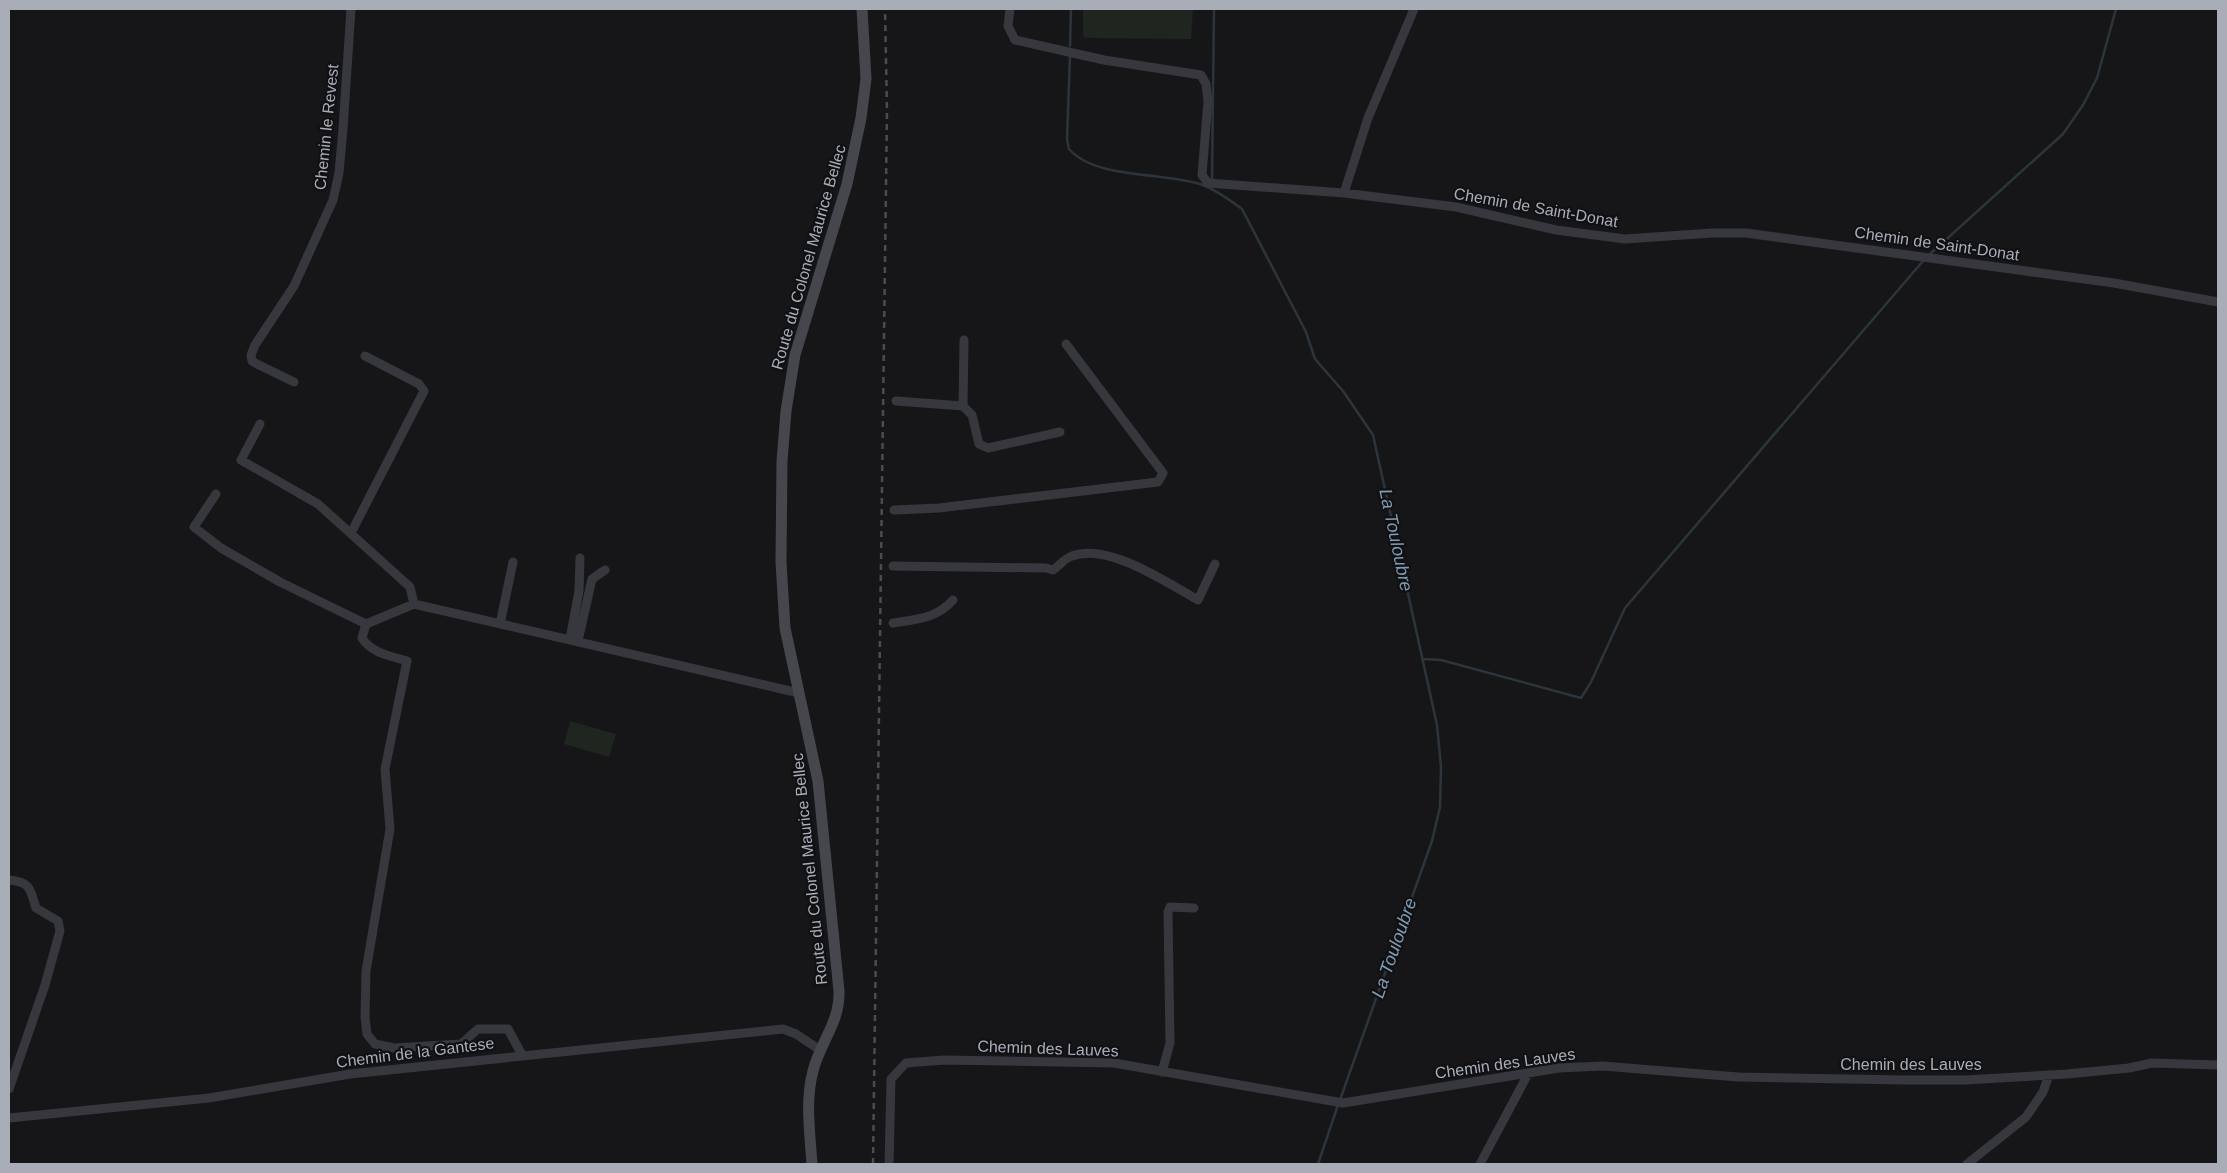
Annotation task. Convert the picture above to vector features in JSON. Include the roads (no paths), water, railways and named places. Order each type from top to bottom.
[{"type":"main road","name":"Route du Colonel Maurice Bellec","points":[[812,1164],[810,1128],[812,1072],[820,1050],[837,1017],[839,991],[818,781],[785,628],[782,585],[782,461],[786,411],[800,334],[847,184],[860,126],[866,79],[862,9]]},
{"type":"street","name":"Chemin le Revest","points":[[294,382],[252,361],[251,355],[294,286],[333,200],[343,129],[351,9]]},
{"type":"street","name":"Chemin de Saint-Donat","points":[[1010,9],[1008,26],[1015,40],[1104,60],[1201,75],[1206,84],[1208,101],[1202,176],[1208,183],[1344,193],[1456,207],[1556,230],[1625,239],[1712,233],[1746,233],[2105,282],[2218,302]]},
{"type":"street","points":[[1344,193],[1368,118],[1413,11],[1422,9]]},
{"type":"street","points":[[963,406],[964,340]]},
{"type":"street","points":[[894,510],[939,508],[1158,482],[1163,473],[1066,344]]},
{"type":"street","points":[[351,534],[424,391],[420,384],[365,356]]},
{"type":"street","points":[[896,401],[963,406],[972,415],[979,444],[988,448],[1060,432]]},
{"type":"street","points":[[260,424],[241,460],[318,504],[410,587],[414,604]]},
{"type":"street","points":[[216,494],[194,527],[221,548],[280,582],[366,624],[414,604],[799,693]]},
{"type":"street","points":[[893,566],[1046,568],[1053,570],[1072,556],[1107,555],[1135,565],[1198,600],[1215,564]]},
{"type":"street","points":[[574,640],[580,591],[580,558]]},
{"type":"street","points":[[500,624],[514,562]]},
{"type":"street","points":[[574,640],[592,578],[605,570]]},
{"type":"street","points":[[893,623],[919,619],[943,611],[953,600]]},
{"type":"street","points":[[366,624],[362,638],[365,644],[375,651],[406,661],[385,770],[390,829],[366,971],[365,1017],[367,1034],[375,1044],[394,1048],[462,1044],[478,1030],[508,1029],[522,1055]]},
{"type":"street","points":[[9,880],[22,881],[30,887],[36,908],[58,920],[60,931],[45,985],[9,1089]]},
{"type":"street","points":[[1162,1072],[1170,1042],[1168,912],[1170,907],[1194,908]]},
{"type":"street","name":"Chemin de la Gantese","points":[[9,1118],[209,1098],[350,1074],[783,1029],[796,1034],[820,1050]]},
{"type":"street","name":"Chemin des Lauves","points":[[889,1164],[891,1078],[906,1063],[944,1060],[1114,1063],[1338,1102],[1559,1068],[1603,1066],[1757,1078],[1957,1080],[2049,1075],[2129,1068],[2152,1063],[2218,1065]]},
{"type":"street","points":[[1480,1164],[1528,1074]]},
{"type":"street","points":[[1967,1164],[2026,1117],[2042,1092],[2049,1075]]},
{"type":"waterway","name":"La Touloubre","points":[[1070,46],[1071,9]]},
{"type":"waterway","points":[[1212,180],[1214,9]]},
{"type":"waterway","points":[[1930,254],[2063,134],[2083,105],[2097,78],[2116,9]]},
{"type":"waterway","name":"La Touloubre","points":[[1070,56],[1067,139],[1069,149],[1081,159],[1112,170],[1185,180],[1206,186],[1242,209],[1306,332],[1315,359],[1343,391],[1373,435],[1437,725],[1441,767],[1440,807],[1432,841],[1340,1100]]},
{"type":"waterway","points":[[1422,659],[1441,660],[1581,698],[1591,682],[1625,608],[1923,261]]},
{"type":"waterway","name":"La Touloubre","points":[[1318,1164],[1338,1105]]},
{"type":"railway","points":[[873,1164],[887,111],[885,9]]}]
